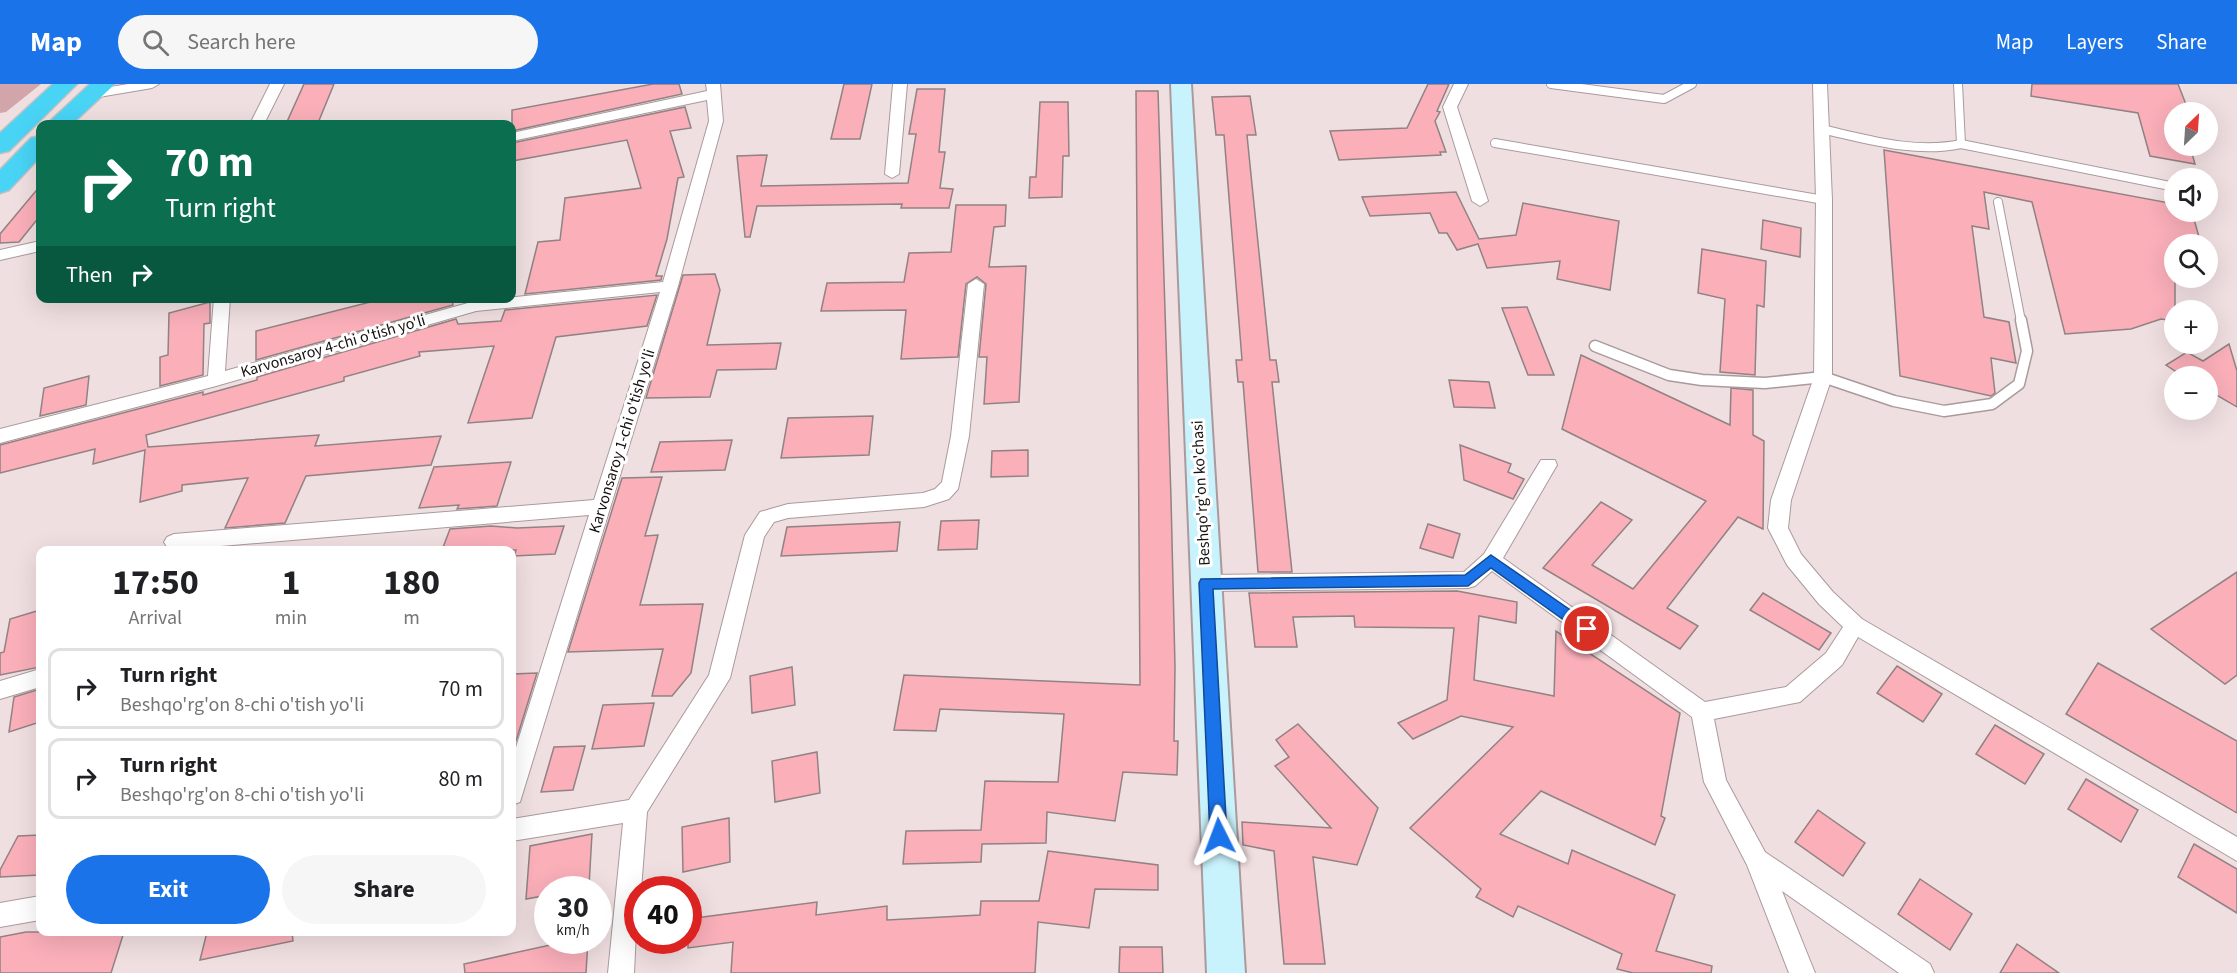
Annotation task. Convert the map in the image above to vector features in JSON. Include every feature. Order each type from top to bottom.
[{"type":"highway","points":[[0,146],[66,84]]},
{"type":"highway","points":[[63,120],[98,89]]},
{"type":"highway","points":[[0,119],[38,111]]},
{"type":"highway","points":[[0,184],[36,147]]},
{"type":"street","points":[[98,89],[152,84]]},
{"type":"street","points":[[259,120],[277,84]]},
{"type":"street","points":[[892,174],[900,84]]},
{"type":"street","name":"Beshqo'rg'on ko'chasi","points":[[1181,84],[1226,973]]},
{"type":"street","points":[[1461,84],[1450,107],[1480,201]]},
{"type":"street","points":[[1820,84],[1824,200],[1823,377],[1781,500],[1778,528],[1794,559],[1826,598],[1855,625],[2237,850]]},
{"type":"street","points":[[516,136],[714,89]]},
{"type":"street","name":"Karvonsaroy 1-chi o'tish yo'li","points":[[516,782],[670,286],[716,121],[714,89]]},
{"type":"street","points":[[0,255],[36,247]]},
{"type":"street","points":[[621,973],[636,810],[719,678],[755,535],[767,517],[788,511],[924,500],[942,494],[951,484],[960,436],[976,284]]},
{"type":"street","name":"Karvonsaroy 4-chi o'tish yo'li","points":[[516,302],[670,286]]},
{"type":"street","points":[[216,380],[222,303]]},
{"type":"street","name":"Karvonsaroy 4-chi o'tish yo'li","points":[[0,436],[216,380],[475,306],[504,303]]},
{"type":"street","points":[[1206,583],[1468,580],[1491,560],[1548,465]]},
{"type":"street","points":[[174,542],[601,507]]},
{"type":"street","points":[[1491,560],[1702,712],[1715,782],[1757,860],[1802,973]]},
{"type":"street","points":[[1702,712],[1792,695],[1834,659],[1855,625]]},
{"type":"street","points":[[0,690],[36,679]]},
{"type":"street","points":[[516,829],[636,810]]},
{"type":"street","points":[[1757,860],[1921,973]]},
{"type":"street","points":[[0,915],[36,909]]},
{"type":"lane","points":[[1551,84],[1664,99],[1692,84]]},
{"type":"lane","points":[[1958,84],[1961,144]]},
{"type":"lane","points":[[1821,129],[1920,148],[1947,149],[1961,144],[2164,185]]},
{"type":"lane","points":[[1495,143],[1824,200]]},
{"type":"lane","points":[[1594,346],[1669,375],[1702,380],[1765,383],[1823,377],[1894,401],[1944,411],[1992,404],[2019,384],[2027,351],[1998,202]]},
{"type":"shaded area","points":[[0,84],[41,84],[6,112],[0,113]]},
{"type":"building","points":[[304,84],[334,84],[319,120],[288,120]]},
{"type":"building","points":[[653,84],[679,84],[682,94],[516,130],[516,120],[512,120],[512,110]]},
{"type":"building","points":[[844,84],[872,84],[860,139],[831,139]]},
{"type":"building","points":[[1428,84],[1449,84],[1435,121],[1446,152],[1440,152],[1441,155],[1339,160],[1330,131],[1407,128]]},
{"type":"building","points":[[2032,84],[2178,84],[2185,102],[2164,102],[2164,156],[2193,156],[2195,164],[2150,156],[2138,113],[2031,96]]},
{"type":"building","points":[[917,89],[945,89],[939,152],[945,152],[940,188],[953,189],[949,208],[901,208],[902,204],[757,206],[750,237],[745,237],[737,156],[767,155],[761,186],[908,183],[916,134],[909,134]]},
{"type":"building","points":[[1136,91],[1158,91],[1171,498],[1175,667],[1174,741],[1178,741],[1177,775],[1123,772],[1115,821],[1047,812],[1046,843],[982,844],[981,862],[903,864],[906,831],[981,830],[985,781],[1058,782],[1064,714],[940,709],[936,731],[894,730],[904,675],[1140,685]]},
{"type":"building","points":[[1250,96],[1256,135],[1247,135],[1270,360],[1276,360],[1279,382],[1272,382],[1292,572],[1258,572],[1243,382],[1238,382],[1236,360],[1242,360],[1224,135],[1216,135],[1212,97]]},
{"type":"building","points":[[1040,102],[1068,102],[1069,156],[1063,156],[1062,197],[1029,198],[1030,177],[1036,177]]},
{"type":"building","points":[[685,107],[691,128],[670,131],[684,177],[678,178],[667,239],[656,276],[662,276],[661,280],[525,294],[538,242],[560,240],[565,198],[641,188],[627,140],[516,160],[516,142]]},
{"type":"building","points":[[1884,150],[2164,202],[2164,222],[2195,222],[2198,234],[2164,234],[2164,288],[2175,288],[2175,300],[2164,300],[2164,319],[2131,329],[2065,334],[2032,202],[1984,192],[1989,229],[1972,226],[1984,317],[2009,322],[2016,363],[1991,358],[1995,393],[1991,396],[1900,376]]},
{"type":"building","points":[[36,191],[36,221],[19,242],[0,243],[0,234]]},
{"type":"building","points":[[1456,192],[1479,239],[1516,235],[1523,203],[1619,221],[1610,290],[1557,279],[1560,261],[1487,268],[1478,244],[1457,250],[1447,233],[1439,233],[1430,213],[1370,216],[1362,197]]},
{"type":"building","points":[[956,205],[1006,205],[1005,226],[994,227],[989,267],[1026,266],[1019,402],[984,404],[987,357],[979,357],[986,284],[977,277],[966,284],[958,357],[901,359],[906,310],[821,311],[827,283],[904,282],[909,253],[951,252]]},
{"type":"building","points":[[1763,220],[1801,228],[1800,257],[1761,249]]},
{"type":"building","points":[[1702,249],[1766,261],[1764,307],[1757,305],[1755,375],[1720,372],[1725,299],[1698,293]]},
{"type":"building","points":[[715,274],[720,290],[707,345],[781,343],[776,369],[717,370],[710,397],[646,398],[683,275]]},
{"type":"building","points":[[657,295],[647,326],[556,337],[532,418],[468,423],[494,346],[419,352],[420,356],[344,377],[344,381],[146,435],[148,447],[319,435],[315,446],[441,436],[431,465],[306,476],[285,523],[225,528],[248,478],[182,485],[182,491],[140,502],[145,450],[93,464],[95,449],[0,473],[0,445],[203,392],[203,395],[456,319],[458,324],[501,321],[505,310]]},
{"type":"building","points":[[210,303],[210,323],[204,324],[203,375],[160,386],[160,357],[168,355],[169,313]]},
{"type":"building","points":[[366,303],[453,303],[453,305],[256,360],[256,331]]},
{"type":"building","points":[[1527,307],[1554,375],[1528,375],[1502,308]]},
{"type":"building","points":[[2229,344],[2237,371],[2237,407],[2218,396],[2218,366],[2166,365],[2184,354],[2191,354],[2203,361],[2214,354],[2218,354],[2218,351]]},
{"type":"building","points":[[1581,355],[1730,425],[1731,388],[1753,390],[1753,435],[1764,441],[1763,529],[1738,517],[1667,608],[1698,626],[1680,649],[1543,568],[1601,502],[1632,520],[1592,565],[1633,589],[1706,501],[1562,429]]},
{"type":"building","points":[[89,376],[86,405],[40,416],[44,388]]},
{"type":"building","points":[[1449,380],[1489,382],[1495,408],[1454,407]]},
{"type":"building","points":[[873,416],[869,455],[781,458],[788,418]]},
{"type":"building","points":[[732,440],[725,470],[651,472],[660,442]]},
{"type":"building","points":[[1460,445],[1511,464],[1508,472],[1524,479],[1513,499],[1464,480]]},
{"type":"building","points":[[1028,450],[1028,476],[991,477],[992,451]]},
{"type":"building","points":[[511,462],[497,506],[457,509],[459,505],[419,508],[434,467]]},
{"type":"building","points":[[662,477],[645,536],[658,535],[640,605],[703,604],[691,673],[672,696],[652,696],[663,649],[568,652],[622,478]]},
{"type":"building","points":[[979,520],[977,549],[938,550],[941,521]]},
{"type":"building","points":[[900,522],[897,551],[781,556],[787,527]]},
{"type":"building","points":[[1428,524],[1460,534],[1453,558],[1420,548]]},
{"type":"building","points":[[491,526],[517,528],[564,526],[555,554],[516,556],[516,546],[444,546],[450,529]]},
{"type":"building","points":[[2237,572],[2237,675],[2225,684],[2151,629]]},
{"type":"building","points":[[1457,591],[1517,602],[1516,623],[1479,616],[1474,680],[1554,696],[1556,631],[1680,713],[1661,816],[1665,818],[1655,845],[1541,791],[1500,834],[1568,864],[1572,850],[1675,895],[1656,951],[1712,966],[1711,973],[1633,973],[1617,969],[1622,954],[1518,906],[1513,917],[1476,897],[1481,889],[1410,828],[1513,727],[1461,716],[1413,739],[1398,723],[1447,700],[1454,628],[1355,627],[1354,616],[1293,617],[1297,647],[1255,647],[1249,593]]},
{"type":"building","points":[[1763,593],[1831,633],[1819,650],[1750,610]]},
{"type":"building","points":[[36,611],[36,668],[0,675],[0,653],[4,652],[10,619]]},
{"type":"building","points":[[2098,663],[2237,741],[2237,813],[2066,714]]},
{"type":"building","points":[[1897,666],[1942,694],[1923,722],[1877,693]]},
{"type":"building","points":[[792,667],[795,705],[752,713],[750,676]]},
{"type":"building","points":[[537,673],[516,741],[516,674]]},
{"type":"building","points":[[36,690],[36,723],[9,732],[14,697]]},
{"type":"building","points":[[654,703],[644,746],[592,749],[603,705]]},
{"type":"building","points":[[1298,724],[1378,808],[1357,865],[1313,857],[1325,964],[1284,964],[1274,851],[1243,845],[1242,822],[1331,828],[1275,766],[1289,757],[1276,740]]},
{"type":"building","points":[[1995,725],[2044,754],[2025,784],[1976,754]]},
{"type":"building","points":[[585,746],[573,790],[541,792],[554,747]]},
{"type":"building","points":[[817,752],[820,793],[775,802],[772,761]]},
{"type":"building","points":[[2086,779],[2138,810],[2121,842],[2068,809]]},
{"type":"building","points":[[1818,810],[1865,843],[1843,876],[1795,842]]},
{"type":"building","points":[[729,818],[730,862],[683,872],[682,827]]},
{"type":"building","points":[[592,834],[590,876],[534,876],[534,898],[526,899],[530,846]]},
{"type":"building","points":[[36,835],[36,875],[0,877],[0,870],[18,836]]},
{"type":"building","points":[[2194,844],[2237,869],[2237,913],[2178,877]]},
{"type":"building","points":[[1048,851],[1158,865],[1158,890],[1095,889],[1089,928],[1038,922],[1035,973],[731,973],[733,942],[702,946],[702,917],[817,902],[816,915],[887,906],[887,920],[980,915],[981,901],[1039,901]]},
{"type":"building","points":[[1920,879],[1972,914],[1950,950],[1898,914]]},
{"type":"building","points":[[26,932],[36,932],[36,936],[123,936],[111,973],[0,973],[0,937]]},
{"type":"building","points":[[206,936],[292,936],[293,941],[200,960]]},
{"type":"building","points":[[2017,944],[2059,973],[2000,973]]},
{"type":"building","points":[[1120,947],[1162,947],[1163,973],[1119,973]]},
{"type":"building","points":[[534,949],[534,954],[587,954],[586,973],[465,973],[464,964]]},
{"type":"route","points":[[1219,836],[1206,583],[1468,580],[1491,560],[1587,629]]}]
